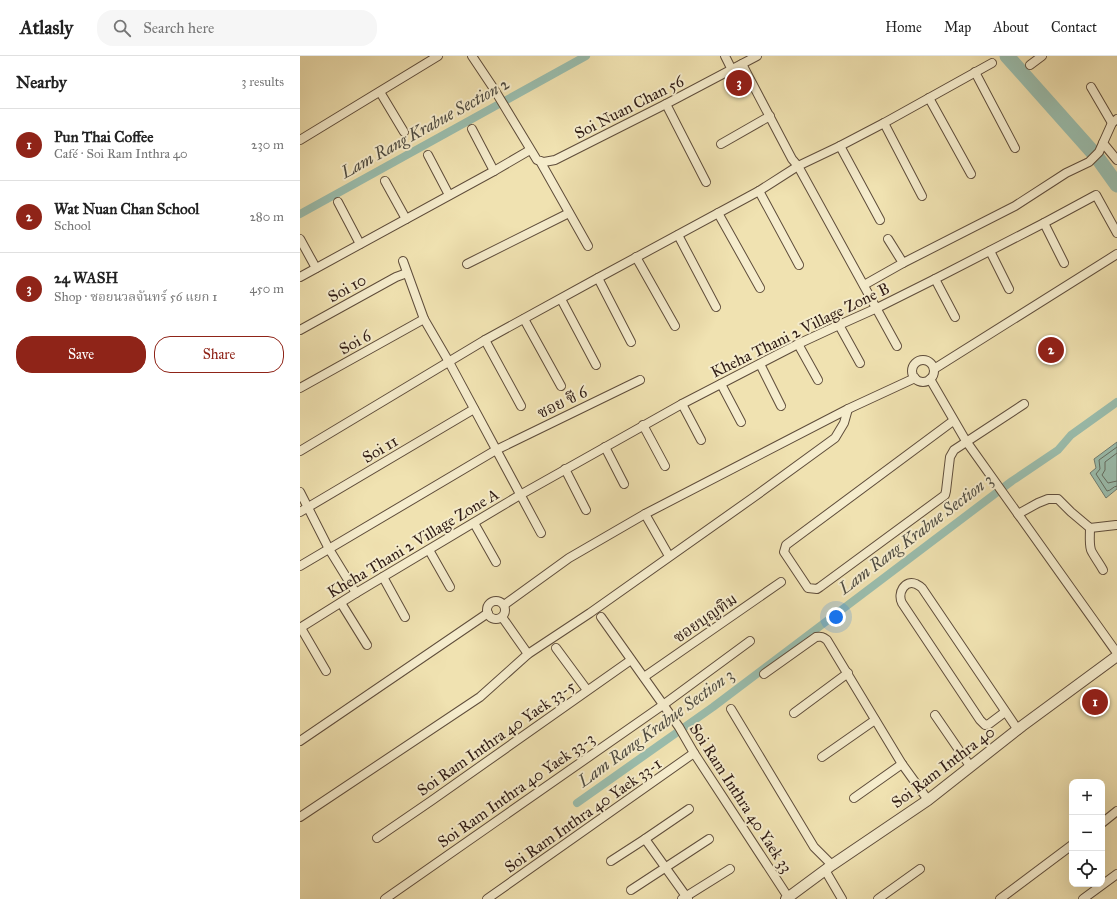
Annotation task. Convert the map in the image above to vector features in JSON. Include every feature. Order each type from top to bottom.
[{"type":"street","points":[[300,140],[438,56]]},
{"type":"street","points":[[472,56],[530,150],[537,160],[540,161],[588,246]]},
{"type":"street","points":[[725,56],[732,70]]},
{"type":"street","name":"Soi Nuan Chan 56","points":[[540,161],[544,162],[555,160],[757,56]]},
{"type":"street","points":[[1030,65],[1042,56]]},
{"type":"street","points":[[300,451],[485,340],[759,191],[798,166],[884,123],[992,63]]},
{"type":"street","points":[[742,64],[792,159],[798,166],[897,346]]},
{"type":"street","points":[[975,72],[1015,148]]},
{"type":"street","points":[[864,285],[903,263],[1015,206],[1066,173],[1089,162],[1103,144],[1114,121],[1092,87]]},
{"type":"street","points":[[380,92],[404,132]]},
{"type":"street","points":[[929,98],[971,174]]},
{"type":"street","points":[[666,104],[706,182]]},
{"type":"street","points":[[720,144],[770,116]]},
{"type":"street","points":[[884,123],[922,196]]},
{"type":"street","points":[[472,129],[494,171]]},
{"type":"street","points":[[1103,144],[1117,160]]},
{"type":"street","points":[[840,146],[880,220]]},
{"type":"street","points":[[300,277],[530,150]]},
{"type":"street","points":[[428,155],[449,195]]},
{"type":"street","points":[[385,181],[406,219]]},
{"type":"street","points":[[759,191],[800,265]]},
{"type":"street","name":"Kheha Thani 2 Village Zone B","points":[[520,495],[682,404],[798,344],[877,308],[935,279],[1096,195],[1117,233]]},
{"type":"street","points":[[338,202],[360,244]]},
{"type":"street","points":[[467,264],[569,213]]},
{"type":"street","points":[[718,213],[760,288]]},
{"type":"street","points":[[1044,223],[1064,263]]},
{"type":"street","points":[[678,235],[716,307]]},
{"type":"street","points":[[300,239],[316,268]]},
{"type":"street","points":[[888,239],[903,263]]},
{"type":"street","points":[[990,251],[1009,289]]},
{"type":"street","points":[[934,369],[932,365],[926,361],[919,361],[915,363],[912,370],[915,378],[920,381],[924,382],[930,379],[934,369],[1117,254]]},
{"type":"street","points":[[636,257],[675,326]]},
{"type":"street","points":[[404,261],[424,319],[541,533]]},
{"type":"street","name":"Soi 10","points":[[300,330],[396,277],[407,273]]},
{"type":"street","points":[[598,278],[631,342]]},
{"type":"street","points":[[935,279],[956,316]]},
{"type":"street","points":[[561,299],[596,364]]},
{"type":"street","name":"Soi 6","points":[[300,388],[424,319]]},
{"type":"street","points":[[524,319],[561,386]]},
{"type":"street","points":[[839,324],[860,363]]},
{"type":"street","points":[[485,340],[520,406]]},
{"type":"street","points":[[798,344],[818,380]]},
{"type":"street","points":[[760,364],[781,406]]},
{"type":"street","points":[[504,604],[569,558],[645,514],[848,409],[915,378]]},
{"type":"street","points":[[930,379],[966,441],[1117,654]]},
{"type":"street","name":"ซอย ซี 6","points":[[300,566],[496,450],[640,380]]},
{"type":"street","points":[[721,384],[741,422]]},
{"type":"street","points":[[682,404],[701,440]]},
{"type":"street","points":[[954,421],[786,545],[784,552],[808,588],[817,589],[820,587],[945,495],[950,457],[954,450],[1024,404]]},
{"type":"street","name":"Soi 11","points":[[300,512],[474,409]]},
{"type":"street","points":[[300,817],[480,697],[528,654],[754,497],[835,438],[844,423],[848,409]]},
{"type":"street","points":[[643,425],[665,466]]},
{"type":"street","points":[[605,447],[624,484]]},
{"type":"street","points":[[565,469],[586,510]]},
{"type":"street","points":[[300,492],[329,549],[356,593]]},
{"type":"street","name":"Kheha Thani 2 Village Zone A","points":[[300,628],[520,495]]},
{"type":"street","points":[[1018,514],[1048,499],[1058,499],[1090,528],[1116,525]]},
{"type":"street","points":[[645,514],[669,556]]},
{"type":"street","points":[[474,523],[496,562]]},
{"type":"street","points":[[1090,528],[1090,546],[1103,570]]},
{"type":"street","points":[[429,550],[450,587]]},
{"type":"street","points":[[383,577],[405,617]]},
{"type":"street","name":"ซอยบุญทิม","points":[[644,677],[781,582]]},
{"type":"street","points":[[1005,712],[989,724],[985,725],[980,720],[902,603],[900,593],[905,586],[910,583],[915,583],[922,588],[1018,730]]},
{"type":"street","points":[[502,617],[494,618],[488,614],[487,608],[492,602],[500,601],[504,604]]},
{"type":"street","points":[[341,603],[367,645]]},
{"type":"street","points":[[502,617],[505,612],[504,604]]},
{"type":"street","points":[[300,741],[488,614]]},
{"type":"street","points":[[502,617],[528,654]]},
{"type":"street","name":"Soi Ram Inthra 40 Yaek 33","points":[[601,617],[680,729],[787,898]]},
{"type":"street","points":[[300,628],[326,672]]},
{"type":"street","points":[[764,674],[816,637],[822,636],[827,640],[848,673],[902,764],[928,800]]},
{"type":"street","name":"Soi Ram Inthra 40 Yaek 33-3","points":[[390,898],[663,705],[750,641]]},
{"type":"street","points":[[556,648],[587,690]]},
{"type":"street","name":"Soi Ram Inthra 40","points":[[787,898],[828,867],[928,800],[970,766],[1117,654]]},
{"type":"street","name":"Soi Ram Inthra 40 Yaek 33-5","points":[[376,838],[431,802],[631,660]]},
{"type":"street","points":[[794,713],[848,673]]},
{"type":"street","points":[[731,710],[814,847],[828,867],[842,899]]},
{"type":"street","points":[[934,716],[970,766]]},
{"type":"street","points":[[822,757],[875,720]]},
{"type":"street","name":"Soi Ram Inthra 40 Yaek 33-1","points":[[487,899],[694,753]]},
{"type":"street","points":[[854,798],[902,764]]},
{"type":"street","points":[[611,861],[689,808]]},
{"type":"street","points":[[1105,821],[1117,811]]},
{"type":"street","points":[[645,839],[685,898],[730,869]]},
{"type":"street","points":[[631,890],[709,839]]},
{"type":"street","points":[[1000,899],[1069,847]]},
{"type":"street","points":[[878,899],[920,869]]},
{"type":"street","points":[[1083,899],[1117,874]]},
{"type":"water","points":[[1117,442],[1117,489],[1106,498],[1090,473],[1096,468],[1094,459]]},
{"type":"waterway","name":"Lam Rang Krabue Section 2","points":[[300,214],[586,56]]},
{"type":"waterway","points":[[1007,56],[1097,157],[1117,185]]},
{"type":"waterway","name":"Lam Rang Krabue Section 3","points":[[577,803],[713,707],[1012,481],[1058,450],[1071,435],[1117,402]]},
{"type":"place","name":"24 WASH","points":[[739,83]]},
{"type":"place","name":"Wat Nuan Chan School","points":[[1051,350]]},
{"type":"place","name":"Pun Thai Coffee","points":[[1095,702]]}]
